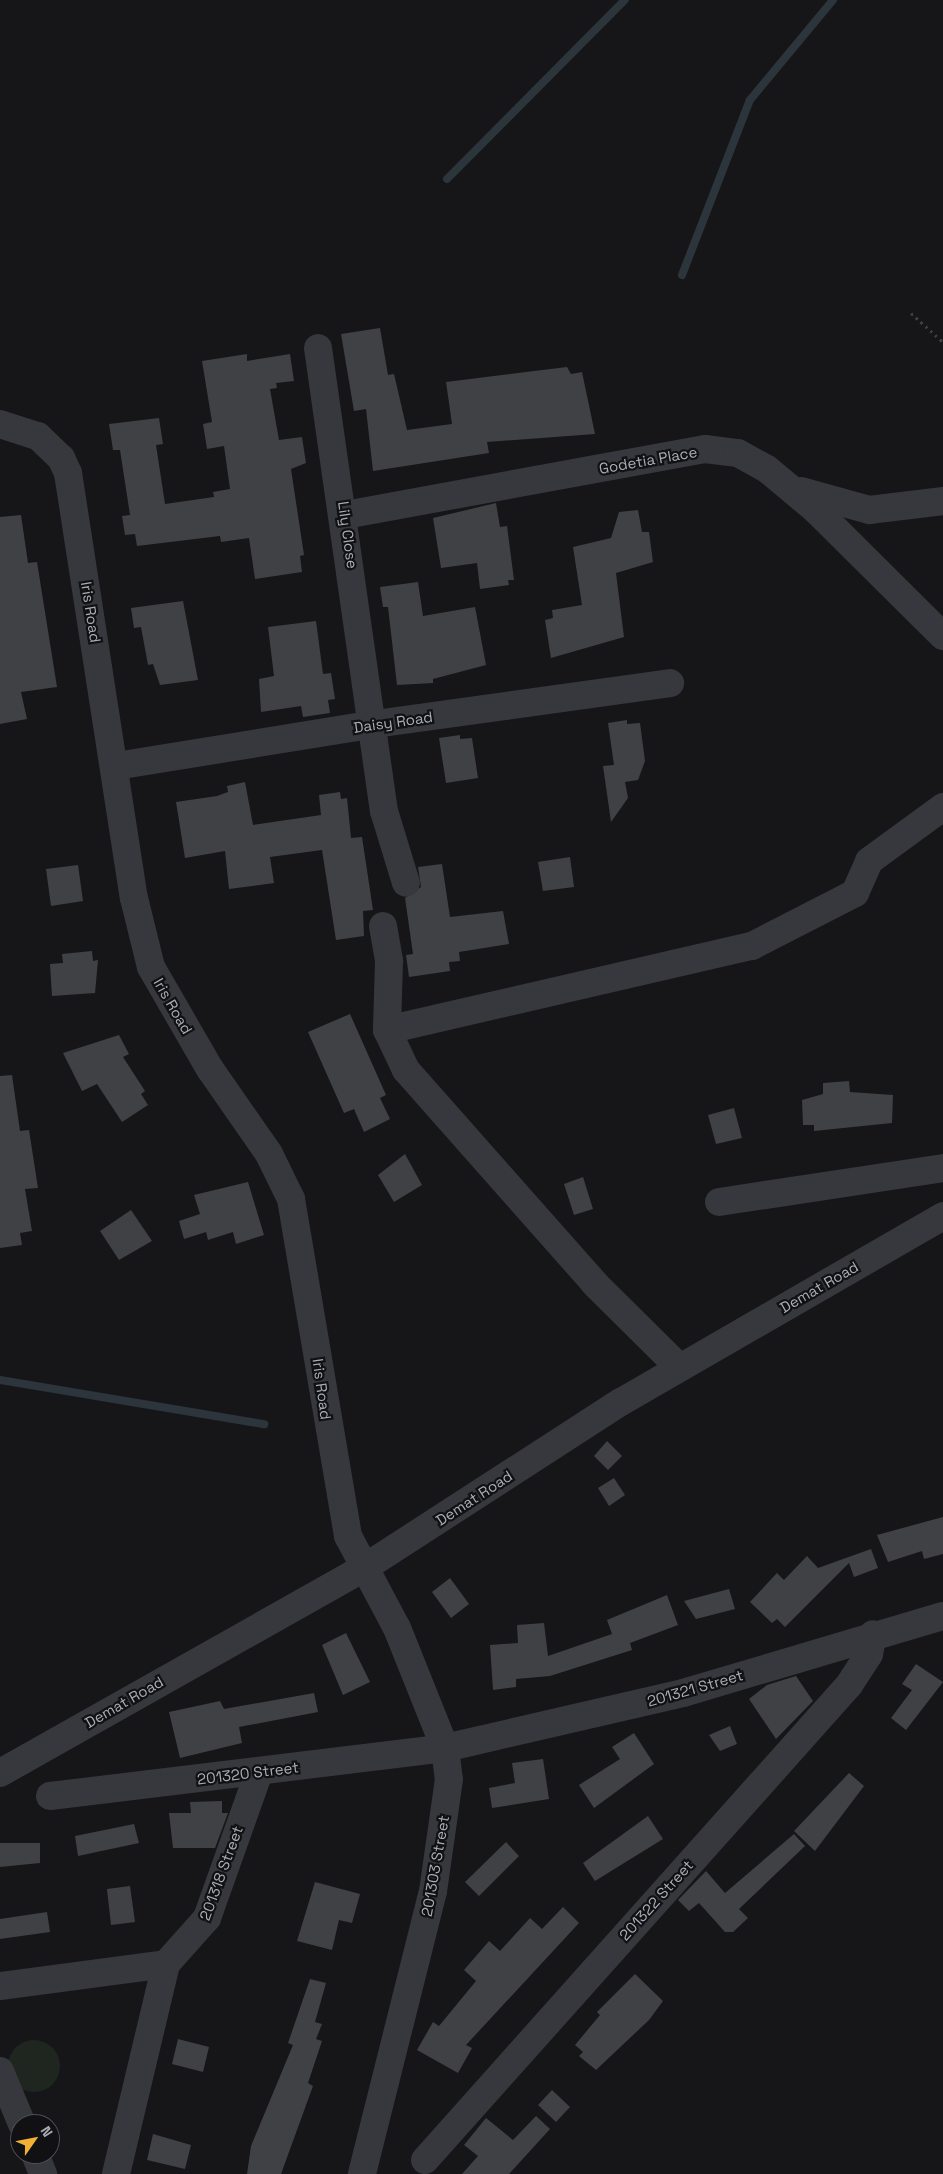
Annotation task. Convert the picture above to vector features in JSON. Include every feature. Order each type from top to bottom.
[{"type":"street","name":"Lily Close","points":[[318,348],[345,515],[375,724],[384,811],[406,883]]},
{"type":"street","name":"Iris Road","points":[[0,424],[38,436],[61,458],[68,474],[116,766],[134,898],[151,967],[205,1061],[269,1154],[291,1199],[340,1504],[348,1536],[364,1568]]},
{"type":"street","name":"Godetia Place","points":[[345,515],[705,449],[738,453],[767,468],[790,488],[869,560],[943,636]]},
{"type":"street","points":[[790,488],[869,510],[943,501]]},
{"type":"street","name":"Daisy Road","points":[[116,766],[375,724],[670,683]]},
{"type":"street","points":[[387,1030],[752,946],[849,897],[861,887],[868,861],[884,845],[943,807]]},
{"type":"street","points":[[383,926],[389,961],[387,1030],[417,1086],[600,1290],[678,1367]]},
{"type":"street","points":[[719,1202],[943,1168]]},
{"type":"street","name":"Demat Road","points":[[0,1773],[364,1568],[678,1367],[943,1216]]},
{"type":"street","name":"201303 Street","points":[[362,2174],[433,1891],[449,1779],[445,1748],[397,1628],[364,1568]]},
{"type":"street","name":"201321 Street","points":[[445,1748],[674,1695],[873,1634],[943,1616]]},
{"type":"street","name":"201322 Street","points":[[425,2160],[849,1685],[868,1654],[873,1634]]},
{"type":"street","name":"201320 Street","points":[[50,1796],[445,1748]]},
{"type":"street","name":"201318 Street","points":[[116,2174],[166,1964],[207,1918],[259,1772]]},
{"type":"street","points":[[0,1986],[166,1964]]},
{"type":"street","points":[[0,2071],[18,2114]]},
{"type":"path","points":[[911,313],[943,342]]},
{"type":"shaded area","points":[[29,2040],[39,2040],[53,2047],[60,2061],[60,2071],[53,2085],[39,2092],[29,2092],[19,2088],[12,2081],[8,2071],[8,2061],[12,2051],[19,2044]]},
{"type":"building","points":[[380,328],[388,375],[394,374],[407,430],[452,424],[446,382],[567,367],[571,374],[582,372],[595,434],[487,442],[489,453],[373,471],[366,409],[354,411],[341,334]]},
{"type":"building","points":[[247,354],[247,361],[290,354],[294,381],[276,383],[277,388],[270,389],[279,440],[302,437],[306,463],[291,469],[304,555],[300,556],[302,572],[255,579],[249,538],[221,542],[220,536],[137,546],[135,534],[125,535],[122,516],[130,515],[120,450],[113,450],[109,424],[159,418],[163,444],[156,445],[165,504],[214,497],[213,492],[230,489],[224,446],[207,449],[203,424],[212,422],[202,361]]},
{"type":"building","points":[[496,503],[500,527],[507,526],[514,580],[508,580],[509,585],[480,589],[477,563],[441,568],[433,518]]},
{"type":"building","points":[[638,510],[642,532],[649,532],[653,562],[616,573],[624,637],[551,658],[545,620],[553,618],[552,610],[582,605],[573,547],[611,538],[619,512]]},
{"type":"building","points":[[21,515],[28,563],[37,562],[57,687],[21,692],[27,719],[0,724],[0,517]]},
{"type":"building","points":[[418,582],[423,616],[475,607],[486,665],[433,679],[433,683],[397,685],[388,607],[383,607],[380,587]]},
{"type":"building","points":[[183,601],[198,680],[160,685],[153,664],[148,665],[141,627],[134,628],[131,608]]},
{"type":"building","points":[[316,621],[323,674],[331,673],[335,699],[328,700],[330,713],[303,717],[301,706],[261,712],[259,679],[274,676],[268,627]]},
{"type":"building","points":[[627,720],[627,724],[640,723],[645,761],[638,780],[625,782],[628,798],[611,822],[603,766],[614,765],[608,723]]},
{"type":"building","points":[[460,735],[460,739],[472,738],[478,778],[446,783],[439,738]]},
{"type":"building","points":[[245,782],[253,825],[321,815],[319,795],[340,792],[341,799],[347,798],[351,838],[362,837],[373,910],[363,911],[364,936],[336,940],[322,850],[270,857],[274,883],[229,889],[225,851],[185,858],[176,802],[217,796],[228,792],[227,786]]},
{"type":"building","points":[[570,857],[574,887],[543,891],[538,862]]},
{"type":"building","points":[[442,864],[450,917],[503,911],[509,944],[459,952],[460,961],[449,962],[450,971],[409,977],[406,955],[413,954],[405,898],[421,887],[418,867]]},
{"type":"building","points":[[78,865],[83,901],[51,906],[46,869]]},
{"type":"building","points":[[92,951],[93,961],[98,960],[95,993],[52,996],[50,964],[63,963],[62,954]]},
{"type":"building","points":[[350,1014],[386,1095],[380,1098],[390,1119],[364,1132],[354,1109],[344,1113],[308,1032]]},
{"type":"building","points":[[119,1035],[129,1054],[123,1057],[145,1091],[141,1094],[148,1105],[122,1122],[97,1084],[82,1091],[63,1053]]},
{"type":"building","points":[[12,1075],[20,1131],[29,1130],[38,1188],[25,1189],[32,1231],[20,1233],[22,1245],[0,1248],[0,1076]]},
{"type":"building","points":[[849,1081],[850,1092],[893,1095],[892,1123],[814,1131],[814,1125],[803,1125],[802,1100],[823,1094],[823,1083]]},
{"type":"building","points":[[734,1108],[742,1138],[716,1144],[708,1115]]},
{"type":"building","points":[[405,1154],[422,1185],[394,1202],[378,1175]]},
{"type":"building","points":[[583,1177],[593,1209],[574,1215],[564,1184]]},
{"type":"building","points":[[248,1182],[264,1235],[236,1244],[233,1232],[208,1240],[206,1232],[184,1239],[179,1221],[200,1214],[194,1195]]},
{"type":"building","points":[[131,1210],[152,1241],[119,1260],[100,1231]]},
{"type":"building","points":[[607,1441],[622,1456],[608,1470],[594,1456]]},
{"type":"building","points":[[614,1478],[625,1495],[609,1506],[598,1488]]},
{"type":"building","points":[[943,1517],[943,1554],[924,1559],[922,1551],[888,1562],[877,1535]]},
{"type":"building","points":[[871,1549],[878,1568],[854,1577],[849,1563],[785,1627],[777,1619],[772,1623],[750,1602],[777,1573],[784,1580],[807,1556],[818,1568]]},
{"type":"building","points":[[450,1578],[469,1604],[451,1618],[432,1592]]},
{"type":"building","points":[[729,1589],[735,1609],[696,1619],[684,1601]]},
{"type":"building","points":[[667,1595],[678,1625],[630,1643],[632,1650],[550,1676],[516,1679],[516,1687],[493,1690],[490,1645],[518,1643],[517,1625],[544,1623],[548,1656],[612,1634],[607,1620]]},
{"type":"building","points":[[346,1633],[370,1682],[343,1695],[322,1645]]},
{"type":"building","points":[[916,1664],[943,1682],[906,1730],[891,1718],[912,1690],[902,1684]]},
{"type":"building","points":[[796,1676],[813,1701],[776,1739],[749,1699],[767,1685]]},
{"type":"building","points":[[314,1693],[318,1712],[239,1727],[242,1743],[180,1758],[169,1712],[220,1701],[224,1709]]},
{"type":"building","points":[[730,1726],[737,1744],[720,1751],[709,1735]]},
{"type":"building","points":[[634,1733],[654,1764],[594,1808],[579,1785],[620,1759],[612,1747]]},
{"type":"building","points":[[543,1759],[549,1799],[492,1808],[489,1788],[515,1783],[512,1763]]},
{"type":"building","points":[[849,1773],[864,1786],[815,1851],[794,1831]]},
{"type":"building","points":[[222,1801],[222,1813],[228,1813],[215,1848],[173,1848],[169,1813],[191,1813],[190,1802]]},
{"type":"building","points":[[648,1816],[663,1839],[595,1881],[583,1863]]},
{"type":"building","points":[[134,1824],[139,1843],[78,1856],[75,1836]]},
{"type":"building","points":[[794,1834],[805,1846],[739,1909],[748,1918],[733,1932],[725,1932],[699,1903],[689,1911],[678,1900],[706,1871],[725,1893]]},
{"type":"building","points":[[506,1842],[519,1856],[479,1896],[465,1882]]},
{"type":"building","points":[[0,1843],[40,1843],[40,1863],[0,1867]]},
{"type":"building","points":[[315,1882],[360,1894],[352,1923],[339,1920],[332,1950],[297,1941]]},
{"type":"building","points":[[130,1886],[135,1922],[111,1925],[107,1889]]},
{"type":"building","points":[[563,1907],[579,1923],[466,2045],[472,2048],[458,2073],[417,2050],[433,2022],[439,2026],[476,1981],[464,1970],[489,1941],[500,1951],[530,1918],[542,1929]]},
{"type":"building","points":[[47,1912],[50,1932],[0,1939],[0,1919]]},
{"type":"building","points":[[635,1974],[663,2001],[649,2020],[596,2070],[579,2056],[583,2052],[575,2045],[600,2015],[597,2012]]},
{"type":"building","points":[[310,1979],[326,1983],[315,2022],[322,2024],[316,2039],[322,2041],[308,2083],[313,2086],[281,2174],[247,2174],[251,2146],[293,2045],[288,2043]]},
{"type":"building","points":[[178,2039],[209,2047],[203,2072],[172,2064]]},
{"type":"building","points":[[552,2090],[570,2107],[556,2122],[538,2105]]},
{"type":"building","points":[[536,2116],[550,2129],[509,2174],[462,2174],[478,2156],[464,2145],[486,2118],[513,2140]]},
{"type":"building","points":[[153,2134],[191,2145],[185,2169],[147,2160]]},
{"type":"waterway","points":[[447,179],[625,0]]},
{"type":"waterway","points":[[682,275],[750,100],[833,0]]},
{"type":"waterway","points":[[0,1380],[264,1424]]}]
